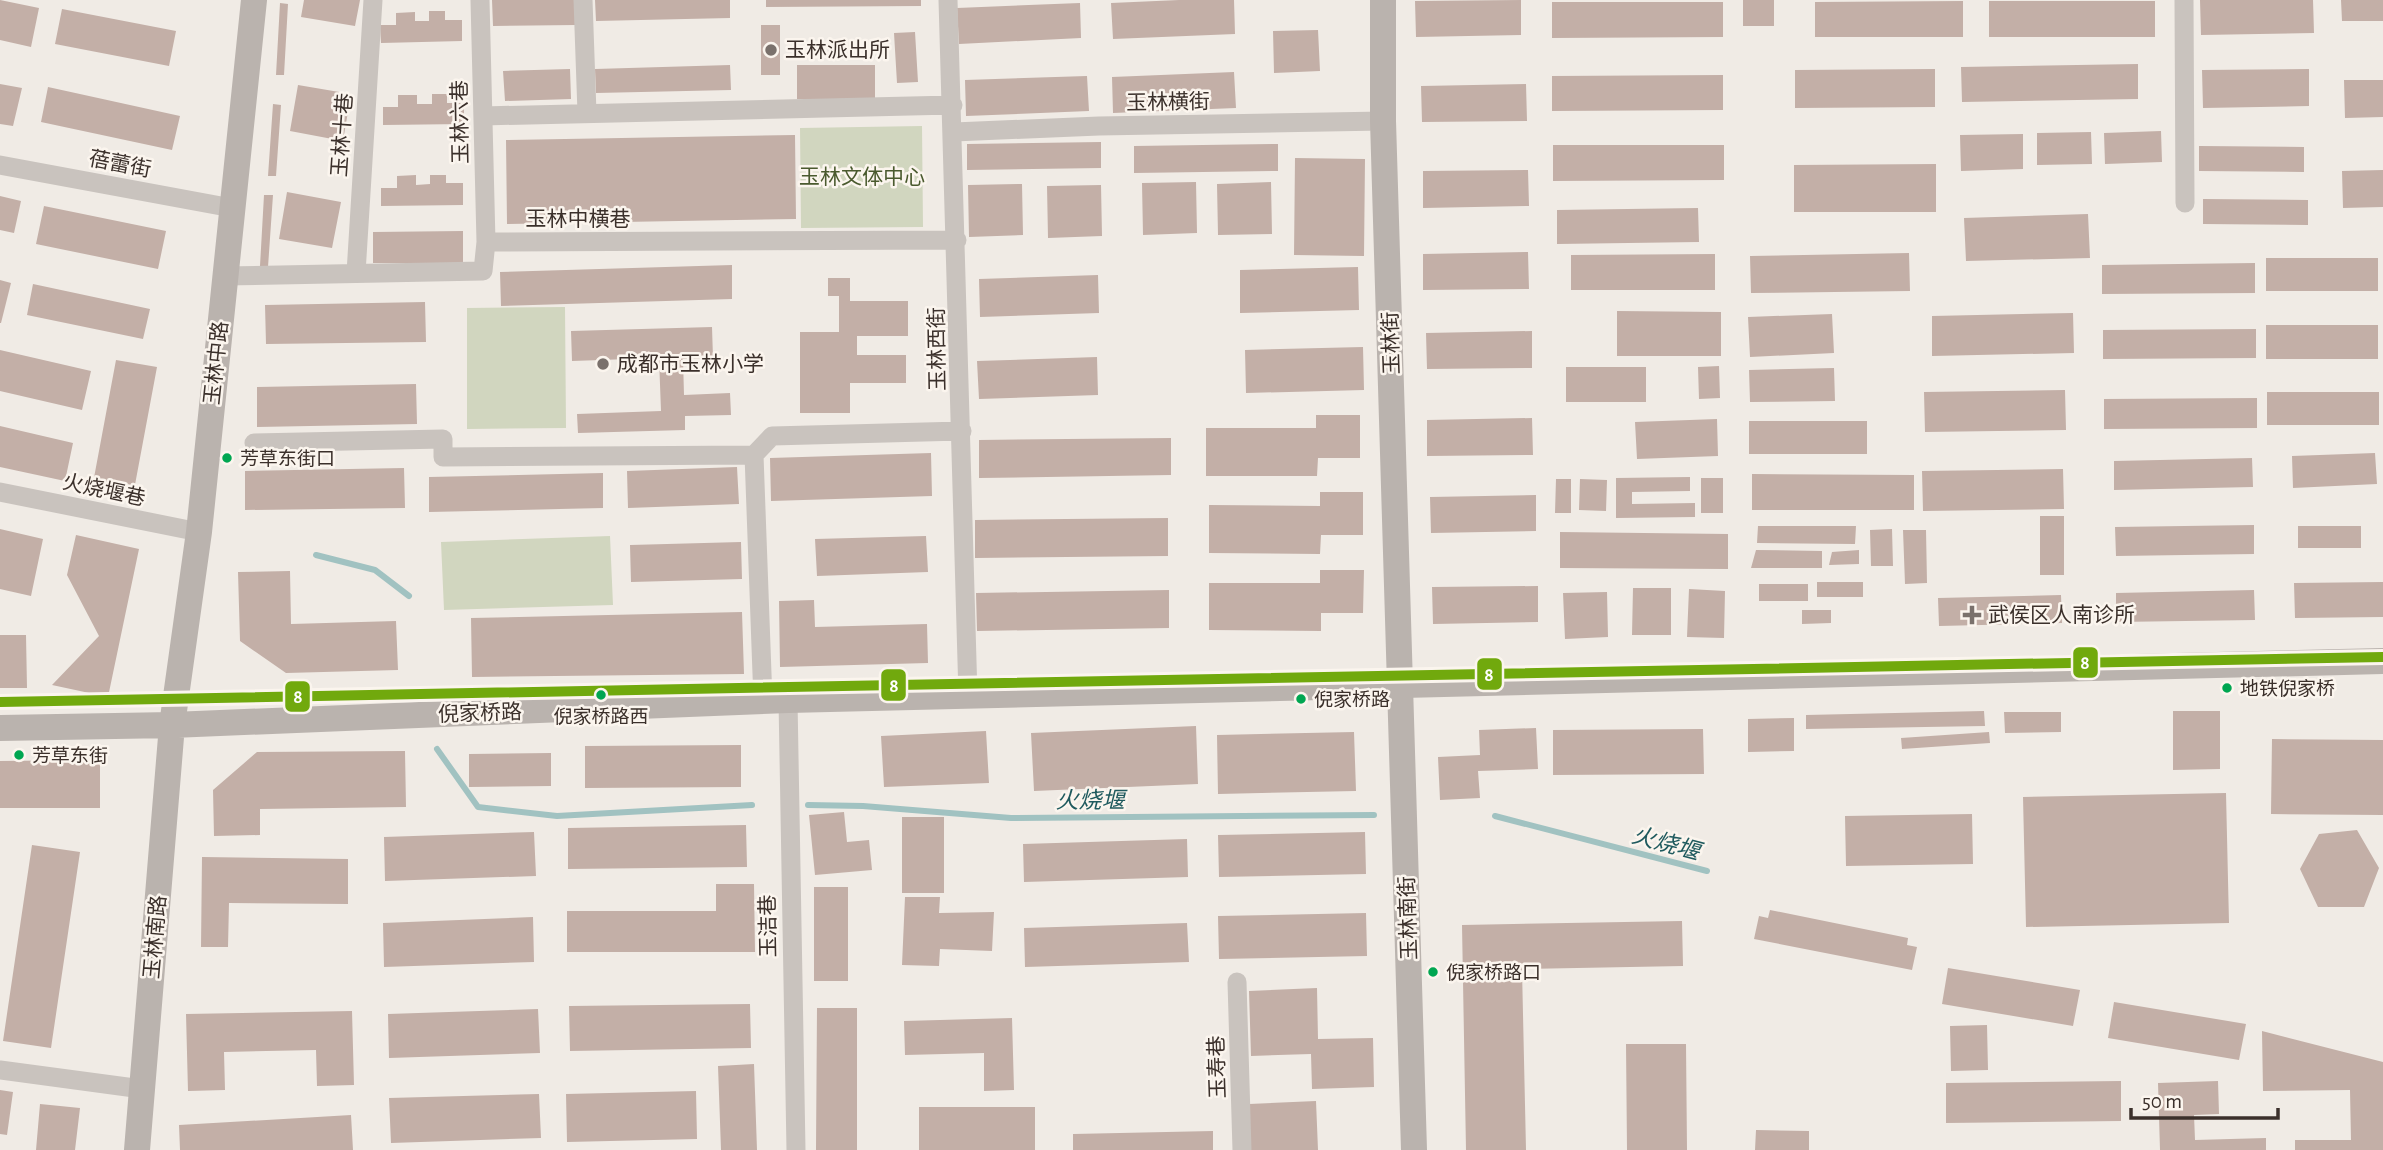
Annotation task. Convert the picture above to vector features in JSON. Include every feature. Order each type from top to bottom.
[{"type":"main road","name":"玉林中路","points":[[172,725],[199,532],[254,0]]},
{"type":"main road","name":"玉林街","points":[[1383,0],[1384,121],[1402,686]]},
{"type":"main road","name":"倪家桥路","points":[[172,725],[776,701],[2383,661]]},
{"type":"main road","name":"玉林南街","points":[[1402,686],[1414,1150]]},
{"type":"main road","points":[[0,728],[172,725]]},
{"type":"main road","name":"玉林南路","points":[[137,1150],[172,725]]},
{"type":"street","name":"玉林十巷","points":[[356,273],[373,0]]},
{"type":"street","name":"玉林六巷","points":[[480,0],[486,242]]},
{"type":"street","points":[[583,0],[587,113]]},
{"type":"street","name":"玉林西街","points":[[948,0],[954,132],[968,696]]},
{"type":"street","points":[[2184,0],[2185,203]]},
{"type":"street","points":[[482,116],[953,105]]},
{"type":"street","name":"玉林横街","points":[[954,132],[1099,126],[1384,121]]},
{"type":"street","name":"蓓蕾街","points":[[0,165],[232,208]]},
{"type":"street","name":"玉林中横巷","points":[[486,242],[957,240]]},
{"type":"street","points":[[225,276],[482,271],[486,242]]},
{"type":"street","points":[[254,443],[443,439],[443,457],[754,455],[772,436],[962,431]]},
{"type":"street","name":"玉洁巷","points":[[754,455],[776,701],[796,1150]]},
{"type":"street","name":"火烧堰巷","points":[[0,492],[199,532]]},
{"type":"street","name":"玉寿巷","points":[[1237,982],[1242,1150]]},
{"type":"street","points":[[0,1070],[142,1089]]},
{"type":"green space","name":"玉林文体中心","points":[[922,126],[923,227],[801,228],[800,128]]},
{"type":"green space","points":[[565,307],[566,428],[467,429],[467,308]]},
{"type":"green space","points":[[610,536],[613,605],[444,610],[441,542]]},
{"type":"building","points":[[0,0],[39,8],[31,47],[0,40]]},
{"type":"building","points":[[304,0],[360,0],[355,26],[301,17]]},
{"type":"building","points":[[492,0],[575,0],[576,25],[493,26]]},
{"type":"building","points":[[595,0],[730,0],[730,18],[596,21]]},
{"type":"building","points":[[766,0],[921,0],[921,6],[766,7]]},
{"type":"building","points":[[1234,0],[1235,34],[1113,39],[1111,3]]},
{"type":"building","points":[[1521,0],[1521,35],[1416,37],[1415,1]]},
{"type":"building","points":[[1743,0],[1774,0],[1774,26],[1743,26]]},
{"type":"building","points":[[2200,0],[2313,0],[2314,33],[2201,35]]},
{"type":"building","points":[[2341,0],[2383,0],[2383,21],[2342,21]]},
{"type":"building","points":[[1963,1],[1963,37],[1815,37],[1815,2]]},
{"type":"building","points":[[1989,1],[2155,1],[2155,37],[1989,37]]},
{"type":"building","points":[[1552,2],[1723,2],[1723,37],[1552,38]]},
{"type":"building","points":[[280,3],[288,4],[284,75],[276,75]]},
{"type":"building","points":[[1080,3],[1081,38],[959,44],[957,8]]},
{"type":"building","points":[[62,9],[176,31],[169,66],[55,44]]},
{"type":"building","points":[[429,11],[445,11],[445,20],[462,20],[462,41],[381,43],[380,25],[396,25],[396,13],[415,12],[415,21],[429,21]]},
{"type":"building","name":"玉林派出所","points":[[761,25],[780,25],[780,75],[761,75]]},
{"type":"building","points":[[1318,30],[1320,71],[1274,73],[1273,31]]},
{"type":"building","points":[[915,32],[918,82],[897,83],[894,33]]},
{"type":"building","points":[[2138,64],[2138,99],[1962,102],[1961,67]]},
{"type":"building","points":[[730,65],[731,90],[596,93],[595,69]]},
{"type":"building","points":[[797,65],[875,65],[875,99],[797,99]]},
{"type":"building","points":[[570,69],[571,99],[505,101],[503,71]]},
{"type":"building","points":[[1935,69],[1935,107],[1795,108],[1795,70]]},
{"type":"building","points":[[2309,69],[2309,106],[2203,108],[2202,70]]},
{"type":"building","points":[[1234,72],[1236,108],[1113,113],[1112,77]]},
{"type":"building","points":[[1723,75],[1723,110],[1552,111],[1552,76]]},
{"type":"building","points":[[1087,76],[1089,111],[966,116],[965,80]]},
{"type":"building","points":[[2344,80],[2383,80],[2383,117],[2345,118]]},
{"type":"building","points":[[0,84],[22,88],[13,126],[0,124]]},
{"type":"building","points":[[1526,84],[1527,121],[1422,122],[1421,86]]},
{"type":"building","points":[[298,85],[351,94],[343,141],[290,131]]},
{"type":"building","points":[[48,87],[180,116],[172,150],[41,122]]},
{"type":"building","points":[[432,94],[447,94],[447,103],[464,103],[464,124],[383,125],[383,107],[398,107],[398,95],[417,95],[417,104],[432,104]]},
{"type":"building","points":[[273,104],[281,105],[276,176],[268,176]]},
{"type":"building","points":[[2161,131],[2162,162],[2105,164],[2104,133]]},
{"type":"building","points":[[2091,132],[2092,164],[2037,165],[2037,133]]},
{"type":"building","points":[[2023,134],[2023,169],[1961,171],[1960,135]]},
{"type":"building","points":[[795,135],[796,219],[507,224],[506,140]]},
{"type":"building","points":[[1101,142],[1101,168],[967,170],[967,144]]},
{"type":"building","points":[[1278,144],[1278,171],[1134,173],[1134,146]]},
{"type":"building","points":[[1553,145],[1724,145],[1724,180],[1553,181]]},
{"type":"building","points":[[2199,146],[2304,147],[2304,172],[2199,171]]},
{"type":"building","points":[[1295,158],[1365,159],[1364,256],[1294,255]]},
{"type":"building","points":[[1936,164],[1936,212],[1794,212],[1794,165]]},
{"type":"building","points":[[1528,170],[1529,206],[1423,208],[1423,171]]},
{"type":"building","points":[[2383,170],[2383,207],[2343,208],[2342,171]]},
{"type":"building","points":[[416,175],[416,185],[430,184],[430,175],[446,175],[446,183],[463,183],[463,205],[381,206],[381,188],[397,188],[397,176]]},
{"type":"building","points":[[1196,182],[1197,233],[1143,235],[1142,183]]},
{"type":"building","points":[[1271,182],[1272,234],[1218,235],[1217,184]]},
{"type":"building","points":[[1022,184],[1023,235],[969,237],[968,185]]},
{"type":"building","points":[[1101,185],[1102,236],[1048,238],[1047,186]]},
{"type":"building","points":[[287,192],[341,202],[332,248],[279,239]]},
{"type":"building","points":[[264,195],[273,195],[268,267],[260,266]]},
{"type":"building","points":[[0,196],[21,201],[14,233],[0,230]]},
{"type":"building","points":[[2203,199],[2308,200],[2308,225],[2203,224]]},
{"type":"building","points":[[44,206],[166,231],[158,269],[36,244]]},
{"type":"building","points":[[1698,208],[1699,242],[1557,244],[1557,210]]},
{"type":"building","points":[[2088,214],[2090,258],[1966,261],[1964,218]]},
{"type":"building","points":[[463,231],[463,263],[373,263],[373,232]]},
{"type":"building","points":[[1528,252],[1529,289],[1423,290],[1423,254]]},
{"type":"building","points":[[1909,253],[1910,291],[1751,293],[1750,256]]},
{"type":"building","points":[[1715,254],[1715,290],[1571,290],[1571,255]]},
{"type":"building","points":[[2266,258],[2378,258],[2378,291],[2266,291]]},
{"type":"building","points":[[2255,263],[2255,293],[2102,294],[2102,265]]},
{"type":"building","points":[[732,265],[732,299],[501,306],[500,272]]},
{"type":"building","points":[[1358,267],[1359,310],[1240,313],[1240,270]]},
{"type":"building","points":[[1098,275],[1099,313],[980,317],[979,279]]},
{"type":"building","points":[[828,278],[850,278],[850,301],[908,301],[908,336],[857,336],[857,355],[906,355],[906,383],[850,383],[850,413],[800,413],[800,332],[839,332],[839,296],[828,296]]},
{"type":"building","points":[[0,280],[11,283],[1,323],[0,323]]},
{"type":"building","points":[[33,284],[150,309],[143,339],[27,315]]},
{"type":"building","points":[[425,302],[426,342],[266,344],[265,305]]},
{"type":"building","points":[[1617,311],[1721,312],[1721,356],[1617,356]]},
{"type":"building","points":[[2073,313],[2074,353],[1932,356],[1932,316]]},
{"type":"building","points":[[1832,314],[1834,353],[1750,357],[1748,317]]},
{"type":"building","points":[[2266,325],[2378,325],[2378,359],[2266,359]]},
{"type":"building","points":[[712,327],[713,358],[683,359],[684,395],[730,393],[731,415],[685,416],[685,430],[578,433],[577,414],[661,411],[659,358],[572,361],[571,331]]},
{"type":"building","points":[[2256,329],[2256,358],[2103,359],[2103,330]]},
{"type":"building","points":[[1532,331],[1532,368],[1427,369],[1426,333]]},
{"type":"building","points":[[1363,347],[1364,390],[1246,393],[1245,350]]},
{"type":"building","points":[[0,350],[91,371],[82,410],[0,391]]},
{"type":"building","points":[[1097,357],[1098,395],[979,399],[977,361]]},
{"type":"building","points":[[116,360],[157,367],[134,490],[93,483]]},
{"type":"building","points":[[1719,366],[1720,398],[1699,399],[1698,367]]},
{"type":"building","points":[[1566,367],[1646,367],[1646,402],[1566,402]]},
{"type":"building","points":[[1834,368],[1835,401],[1750,402],[1749,370]]},
{"type":"building","points":[[416,384],[417,424],[257,427],[257,387]]},
{"type":"building","points":[[2065,390],[2066,430],[1925,432],[1924,392]]},
{"type":"building","points":[[2267,392],[2379,392],[2379,425],[2267,425]]},
{"type":"building","points":[[2257,398],[2257,428],[2104,429],[2104,399]]},
{"type":"building","points":[[1316,415],[1360,415],[1360,458],[1318,458],[1317,476],[1206,476],[1206,428],[1316,428]]},
{"type":"building","points":[[1532,418],[1533,455],[1427,456],[1427,420]]},
{"type":"building","points":[[1717,419],[1718,456],[1637,459],[1635,422]]},
{"type":"building","points":[[1749,421],[1867,421],[1867,454],[1749,454]]},
{"type":"building","points":[[0,426],[73,443],[65,481],[0,467]]},
{"type":"building","points":[[1171,438],[1171,475],[979,478],[979,440]]},
{"type":"building","points":[[931,453],[932,496],[771,501],[770,458]]},
{"type":"building","points":[[2375,453],[2377,484],[2293,488],[2292,456]]},
{"type":"building","points":[[2252,458],[2253,487],[2114,490],[2114,461]]},
{"type":"building","points":[[737,467],[739,504],[628,508],[627,471]]},
{"type":"building","points":[[404,468],[405,508],[245,510],[245,471]]},
{"type":"building","points":[[2063,469],[2064,509],[1923,511],[1922,471]]},
{"type":"building","points":[[603,473],[603,508],[429,512],[429,477]]},
{"type":"building","points":[[1752,474],[1914,475],[1914,510],[1752,510]]},
{"type":"building","points":[[1690,477],[1690,491],[1632,492],[1632,504],[1695,503],[1695,517],[1616,518],[1616,478]]},
{"type":"building","points":[[1701,478],[1723,478],[1723,513],[1701,513]]},
{"type":"building","points":[[1556,479],[1571,479],[1571,513],[1555,513]]},
{"type":"building","points":[[1580,479],[1607,480],[1606,511],[1579,510]]},
{"type":"building","points":[[1320,492],[1363,492],[1363,535],[1321,535],[1320,554],[1209,553],[1209,505],[1320,506]]},
{"type":"building","points":[[1536,495],[1536,531],[1431,533],[1430,497]]},
{"type":"building","points":[[2040,516],[2064,516],[2064,575],[2040,575]]},
{"type":"building","points":[[1168,518],[1168,556],[975,558],[975,520]]},
{"type":"building","points":[[2254,525],[2254,554],[2116,556],[2115,527]]},
{"type":"building","points":[[1758,526],[1856,526],[1855,544],[1757,543]]},
{"type":"building","points":[[2298,526],[2361,526],[2361,548],[2298,548]]},
{"type":"building","points":[[0,529],[43,539],[31,596],[0,589]]},
{"type":"building","points":[[1892,529],[1893,566],[1871,566],[1870,530]]},
{"type":"building","points":[[1903,530],[1926,530],[1927,583],[1905,584]]},
{"type":"building","points":[[1560,532],[1728,534],[1728,569],[1560,568]]},
{"type":"building","points":[[76,535],[139,549],[108,697],[52,685],[99,636],[67,575]]},
{"type":"building","points":[[926,536],[928,572],[817,576],[815,539]]},
{"type":"building","points":[[741,542],[742,579],[631,582],[630,545]]},
{"type":"building","points":[[1756,550],[1822,551],[1822,568],[1751,568]]},
{"type":"building","points":[[1859,550],[1859,564],[1829,565],[1832,552]]},
{"type":"building","points":[[1320,570],[1364,570],[1363,613],[1321,613],[1321,631],[1209,630],[1209,583],[1320,583]]},
{"type":"building","points":[[290,571],[291,624],[396,621],[398,670],[286,673],[240,641],[238,572]]},
{"type":"building","points":[[1817,582],[1863,582],[1863,597],[1817,597]]},
{"type":"building","points":[[2383,582],[2383,617],[2295,618],[2294,583]]},
{"type":"building","points":[[1759,584],[1808,584],[1808,601],[1759,601]]},
{"type":"building","points":[[1538,586],[1538,622],[1433,624],[1432,587]]},
{"type":"building","points":[[1633,588],[1671,588],[1671,635],[1632,635]]},
{"type":"building","points":[[1689,589],[1725,591],[1724,638],[1687,637]]},
{"type":"building","points":[[1169,590],[1169,628],[977,631],[976,593]]},
{"type":"building","points":[[2254,590],[2255,620],[2116,622],[2116,593]]},
{"type":"building","points":[[1607,592],[1608,637],[1565,639],[1563,593]]},
{"type":"building","points":[[2061,595],[2062,623],[1939,626],[1938,598]]},
{"type":"building","points":[[814,600],[815,627],[927,624],[928,663],[780,667],[779,601]]},
{"type":"building","points":[[1802,610],[1831,610],[1831,623],[1802,624]]},
{"type":"building","points":[[742,612],[744,674],[472,677],[471,618]]},
{"type":"building","points":[[0,635],[26,635],[27,688],[0,688]]},
{"type":"building","points":[[1984,711],[1985,726],[1806,729],[1806,715]]},
{"type":"building","points":[[2173,711],[2220,711],[2220,769],[2173,770]]},
{"type":"building","points":[[2004,712],[2061,712],[2061,732],[2005,733]]},
{"type":"building","points":[[1794,718],[1794,751],[1748,752],[1748,719]]},
{"type":"building","points":[[1196,726],[1198,784],[1034,791],[1031,733]]},
{"type":"building","points":[[1536,728],[1538,769],[1478,771],[1480,798],[1440,800],[1438,757],[1480,755],[1479,730]]},
{"type":"building","points":[[1703,729],[1704,774],[1553,775],[1553,730]]},
{"type":"building","points":[[986,731],[989,783],[884,787],[881,736]]},
{"type":"building","points":[[1354,732],[1356,791],[1218,794],[1217,735]]},
{"type":"building","points":[[1989,732],[1990,743],[1902,749],[1901,738]]},
{"type":"building","points":[[2272,739],[2383,740],[2383,815],[2271,814]]},
{"type":"building","points":[[741,745],[741,787],[585,788],[585,746]]},
{"type":"building","points":[[405,751],[406,807],[260,809],[260,835],[214,836],[213,790],[257,752]]},
{"type":"building","points":[[551,753],[551,786],[469,787],[469,754]]},
{"type":"building","points":[[100,760],[100,808],[0,808],[0,761]]},
{"type":"building","points":[[2226,793],[2229,923],[2026,927],[2023,797]]},
{"type":"building","points":[[844,812],[847,842],[869,840],[872,870],[815,875],[809,815]]},
{"type":"building","points":[[1972,814],[1973,864],[1846,866],[1845,816]]},
{"type":"building","points":[[902,817],[944,817],[944,893],[902,893]]},
{"type":"building","points":[[746,825],[747,867],[568,869],[568,828]]},
{"type":"building","points":[[2357,830],[2379,868],[2364,907],[2318,907],[2300,869],[2319,834]]},
{"type":"building","points":[[534,832],[536,876],[385,881],[384,837]]},
{"type":"building","points":[[1365,832],[1366,874],[1219,877],[1218,835]]},
{"type":"building","points":[[1187,839],[1188,877],[1024,882],[1023,844]]},
{"type":"building","points":[[32,845],[80,852],[51,1048],[3,1041]]},
{"type":"building","points":[[202,857],[348,859],[348,904],[229,903],[228,947],[201,947]]},
{"type":"building","points":[[716,884],[754,884],[755,952],[567,952],[567,911],[716,911]]},
{"type":"building","points":[[814,887],[848,887],[848,981],[814,981]]},
{"type":"building","points":[[905,897],[940,897],[939,913],[994,912],[992,951],[940,949],[939,966],[902,965]]},
{"type":"building","points":[[1770,910],[1908,938],[1907,945],[1917,947],[1912,970],[1754,939],[1759,916],[1768,918]]},
{"type":"building","points":[[1366,913],[1367,956],[1219,959],[1218,916]]},
{"type":"building","points":[[533,917],[534,962],[384,967],[383,923]]},
{"type":"building","points":[[1682,921],[1683,966],[1522,969],[1526,1150],[1466,1150],[1462,925]]},
{"type":"building","points":[[1187,923],[1189,962],[1025,967],[1024,928]]},
{"type":"building","points":[[1948,968],[2080,990],[2073,1026],[1942,1004]]},
{"type":"building","points":[[1317,988],[1318,1039],[1373,1038],[1374,1087],[1312,1089],[1311,1054],[1251,1056],[1249,991]]},
{"type":"building","points":[[2114,1002],[2246,1024],[2239,1060],[2108,1038]]},
{"type":"building","points":[[750,1004],[751,1048],[570,1051],[569,1006]]},
{"type":"building","points":[[817,1008],[857,1008],[857,1150],[816,1150]]},
{"type":"building","points":[[538,1009],[540,1053],[389,1058],[388,1014]]},
{"type":"building","points":[[352,1011],[354,1085],[317,1086],[316,1050],[224,1052],[225,1090],[188,1091],[186,1014]]},
{"type":"building","points":[[1012,1018],[1014,1090],[984,1091],[984,1053],[905,1055],[904,1021]]},
{"type":"building","points":[[1987,1025],[1988,1070],[1951,1071],[1950,1026]]},
{"type":"building","points":[[2262,1031],[2383,1062],[2383,1150],[2295,1150],[2295,1140],[2351,1140],[2350,1090],[2263,1091]]},
{"type":"building","points":[[1626,1044],[1686,1044],[1687,1150],[1627,1150]]},
{"type":"building","points":[[754,1064],[757,1150],[721,1150],[718,1066]]},
{"type":"building","points":[[2121,1081],[2121,1121],[1946,1123],[1946,1083]]},
{"type":"building","points":[[2218,1081],[2219,1114],[2194,1115],[2195,1140],[2266,1138],[2266,1150],[2160,1150],[2158,1083]]},
{"type":"building","points":[[0,1090],[13,1092],[7,1135],[0,1134]]},
{"type":"building","points":[[696,1091],[697,1139],[567,1142],[566,1094]]},
{"type":"building","points":[[539,1094],[541,1138],[391,1143],[389,1098]]},
{"type":"building","points":[[1316,1101],[1318,1150],[1250,1150],[1249,1104]]},
{"type":"building","points":[[40,1104],[80,1108],[75,1150],[36,1150]]},
{"type":"building","points":[[919,1107],[1035,1107],[1035,1150],[919,1150]]},
{"type":"building","points":[[351,1115],[353,1150],[180,1150],[179,1125]]},
{"type":"building","points":[[1756,1130],[1809,1131],[1809,1150],[1755,1150]]},
{"type":"building","points":[[1213,1131],[1213,1150],[1073,1150],[1073,1134]]},
{"type":"waterway","name":"火烧堰","points":[[316,555],[375,570],[409,596]]},
{"type":"waterway","name":"火烧堰","points":[[437,749],[478,807],[557,816],[752,805]]},
{"type":"waterway","name":"火烧堰","points":[[808,805],[863,806],[1011,818],[1374,815]]},
{"type":"waterway","name":"火烧堰","points":[[1495,816],[1707,871]]},
{"type":"transit line","name":"8","points":[[0,702],[2383,657]]},
{"type":"place","name":"玉林派出所","points":[[771,50]]},
{"type":"place","name":"成都市玉林小学","points":[[603,364]]},
{"type":"place","name":"芳草东街口","points":[[227,458]]},
{"type":"place","name":"武侯区人南诊所","points":[[1972,615]]},
{"type":"place","name":"地铁倪家桥","points":[[2227,688]]},
{"type":"place","name":"倪家桥路西","points":[[601,695]]},
{"type":"place","name":"倪家桥路","points":[[1301,699]]},
{"type":"place","name":"芳草东街","points":[[19,755]]},
{"type":"place","name":"倪家桥路口","points":[[1433,972]]}]
